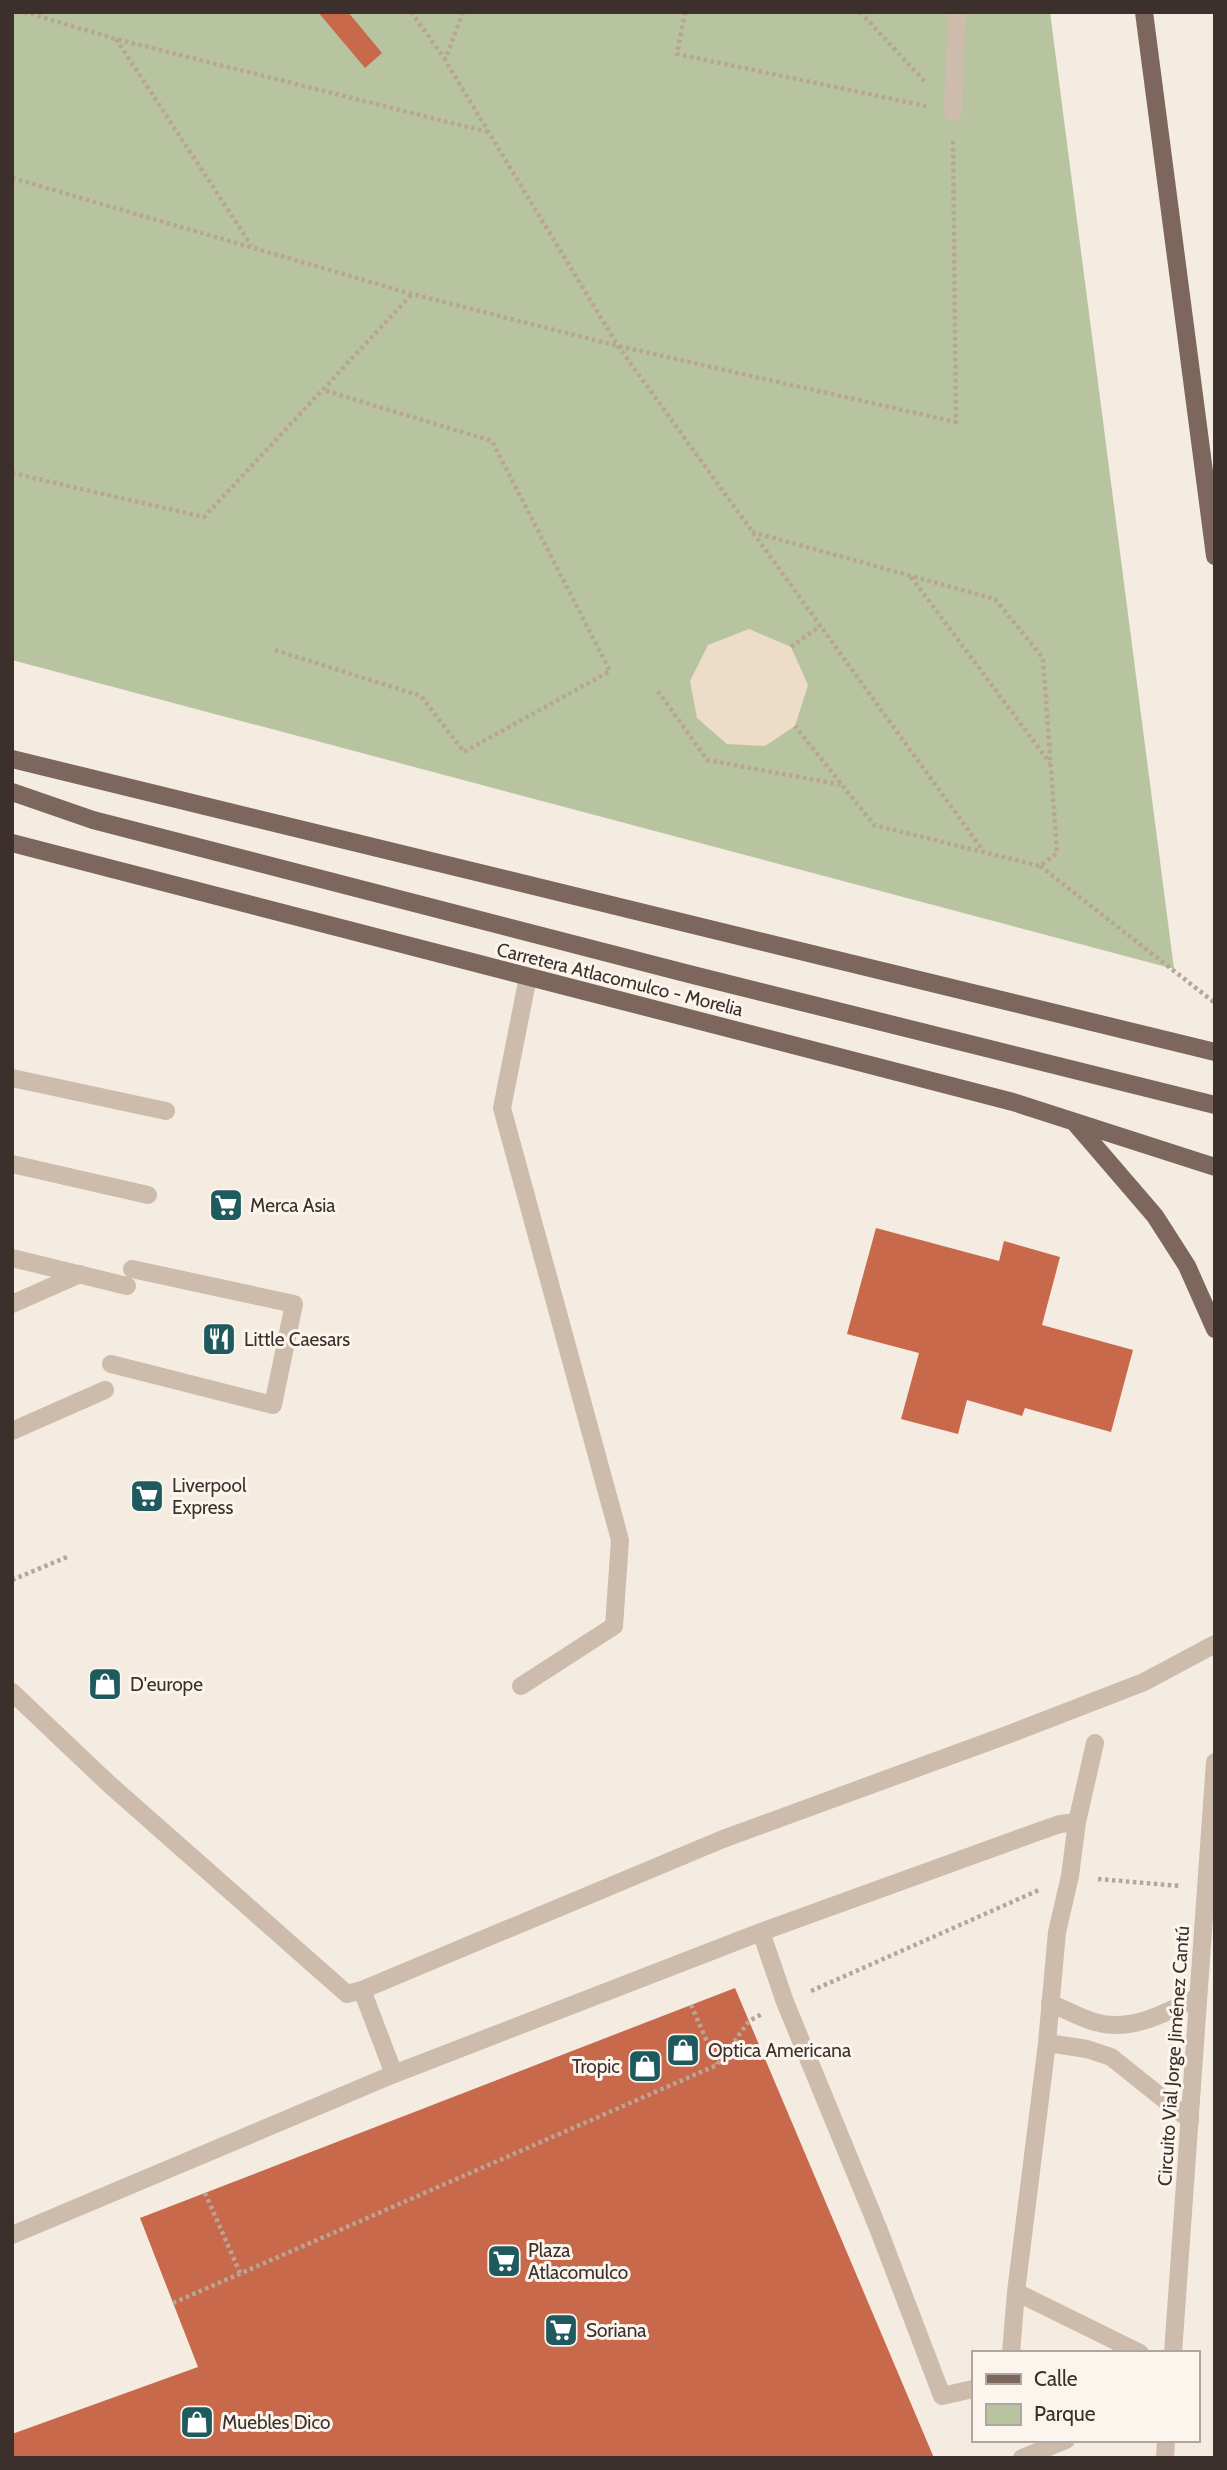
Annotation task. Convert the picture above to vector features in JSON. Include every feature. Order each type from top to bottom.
[{"type":"main road","points":[[1144,12],[1211,504],[1215,556]]},
{"type":"main road","points":[[12,760],[1215,1052]]},
{"type":"main road","points":[[12,792],[93,820],[689,974],[1215,1105]]},
{"type":"main road","name":"Carretera Atlacomulco - Morelia","points":[[12,843],[1013,1102],[1215,1167]]},
{"type":"main road","points":[[1075,1123],[1155,1216],[1187,1266],[1215,1329]]},
{"type":"street","points":[[953,112],[957,12]]},
{"type":"street","points":[[521,1686],[614,1626],[620,1540],[502,1108],[528,977]]},
{"type":"street","points":[[12,1078],[166,1111]]},
{"type":"street","points":[[12,1164],[148,1195]]},
{"type":"street","points":[[12,1258],[80,1274],[130,1277],[294,1304],[273,1405],[111,1364]]},
{"type":"street","points":[[12,1304],[80,1274]]},
{"type":"street","points":[[12,1431],[105,1390]]},
{"type":"street","points":[[12,1692],[108,1784],[347,1994],[723,1839],[1144,1682],[1215,1644]]},
{"type":"street","points":[[1011,2351],[1057,1933],[1070,1876],[1077,1822],[1096,1743]]},
{"type":"street","name":"Circuito Vial Jorge Jiménez Cantú","points":[[1173,2351],[1215,1762]]},
{"type":"street","points":[[12,2235],[394,2074],[761,1932],[1037,1832],[1060,1824],[1077,1822]]},
{"type":"street","points":[[761,1932],[785,2002],[878,2228],[942,2396],[972,2389]]},
{"type":"street","points":[[362,1990],[394,2074]]},
{"type":"street","points":[[1050,2003],[1096,2023],[1120,2026],[1152,2019],[1199,1997]]},
{"type":"street","points":[[1047,2043],[1087,2049],[1111,2057],[1189,2120]]},
{"type":"street","points":[[1016,2292],[1136,2351]]},
{"type":"street","points":[[1023,2458],[1061,2442]]},
{"type":"path","points":[[24,12],[116,39],[489,132]]},
{"type":"path","points":[[411,12],[445,60],[618,346],[985,852]]},
{"type":"path","points":[[445,60],[463,12]]},
{"type":"path","points":[[685,12],[677,54],[953,112]]},
{"type":"path","points":[[12,178],[412,294],[618,346],[956,422],[953,112],[860,12]]},
{"type":"path","points":[[116,39],[252,246]]},
{"type":"path","points":[[12,473],[204,517],[412,294]]},
{"type":"path","points":[[275,650],[421,696],[464,752],[610,671],[492,441],[323,390]]},
{"type":"path","points":[[751,532],[995,599],[1043,658],[1057,853],[1040,866]]},
{"type":"path","points":[[911,576],[1051,765]]},
{"type":"path","points":[[791,647],[820,626]]},
{"type":"path","points":[[658,691],[707,760],[845,786]]},
{"type":"path","points":[[795,726],[874,825],[1040,866],[1215,1003]]},
{"type":"path","points":[[12,1580],[66,1557]]},
{"type":"path","points":[[173,2303],[717,2065],[749,2021],[785,2002],[1070,1876],[1205,1889]]},
{"type":"path","points":[[691,2005],[717,2065]]},
{"type":"path","points":[[205,2193],[241,2275]]},
{"type":"green space","points":[[12,12],[1050,12],[1174,969],[12,660]]},
{"type":"shaded area","points":[[749,629],[791,647],[808,685],[795,726],[765,746],[727,744],[697,718],[690,681],[708,645]]},
{"type":"building","points":[[318,12],[348,12],[382,53],[365,68]]},
{"type":"building","points":[[876,1228],[999,1261],[1004,1241],[1060,1257],[1042,1325],[1133,1350],[1111,1432],[1025,1408],[1022,1416],[967,1400],[958,1434],[901,1419],[919,1353],[847,1334]]},
{"type":"building","name":"Plaza Atlacomulco","points":[[735,1988],[934,2458],[12,2458],[12,2434],[198,2367],[140,2218]]},
{"type":"place","name":"Merca Asia","points":[[226,1205]]},
{"type":"place","name":"Little Caesars","points":[[219,1339]]},
{"type":"place","name":"Liverpool Express","points":[[147,1496]]},
{"type":"place","name":"D'europe","points":[[105,1684]]},
{"type":"place","name":"Optica Americana","points":[[683,2050]]},
{"type":"place","name":"Tropic","points":[[645,2066]]},
{"type":"place","name":"Plaza Atlacomulco","points":[[504,2261]]},
{"type":"place","name":"Soriana","points":[[561,2330]]},
{"type":"place","name":"Muebles Dico","points":[[197,2422]]}]
